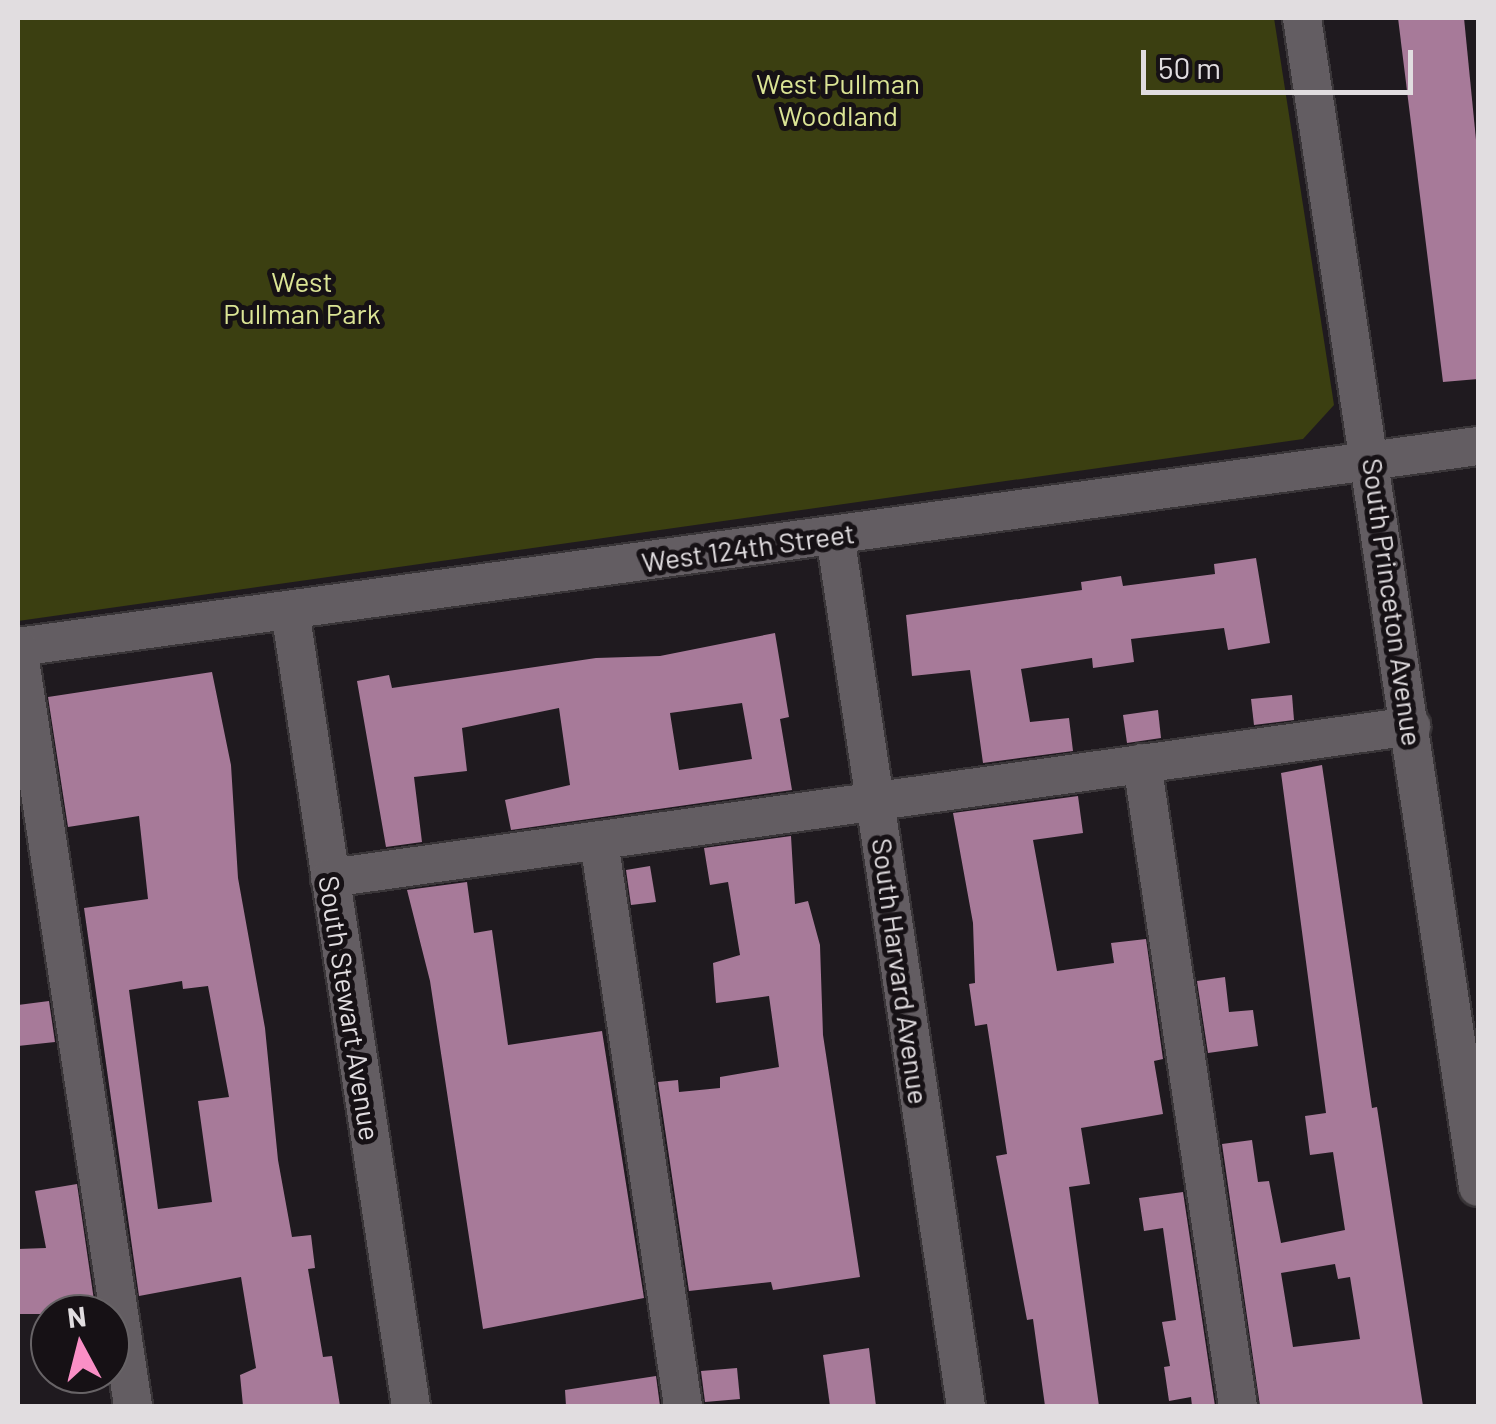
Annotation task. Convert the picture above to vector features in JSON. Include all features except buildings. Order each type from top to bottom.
[{"type":"street","name":"South Princeton Avenue","points":[[1302,18],[1372,461],[1478,1186]]},
{"type":"street","name":"West 124th Street","points":[[18,647],[1478,446]]},
{"type":"street","name":"South Harvard Avenue","points":[[836,535],[966,1406]]},
{"type":"street","name":"South Stewart Avenue","points":[[290,610],[411,1406]]},
{"type":"street","points":[[18,647],[133,1406]]},
{"type":"street","points":[[330,878],[1411,726]]},
{"type":"street","points":[[1142,764],[1238,1406]]},
{"type":"street","points":[[599,841],[683,1406]]},
{"type":"green space","name":"West Pullman Park","points":[[18,18],[1274,18],[1334,405],[1303,439],[18,621]]},
{"type":"park label","name":"West Pullman Woodland","points":[[838,99]]}]
